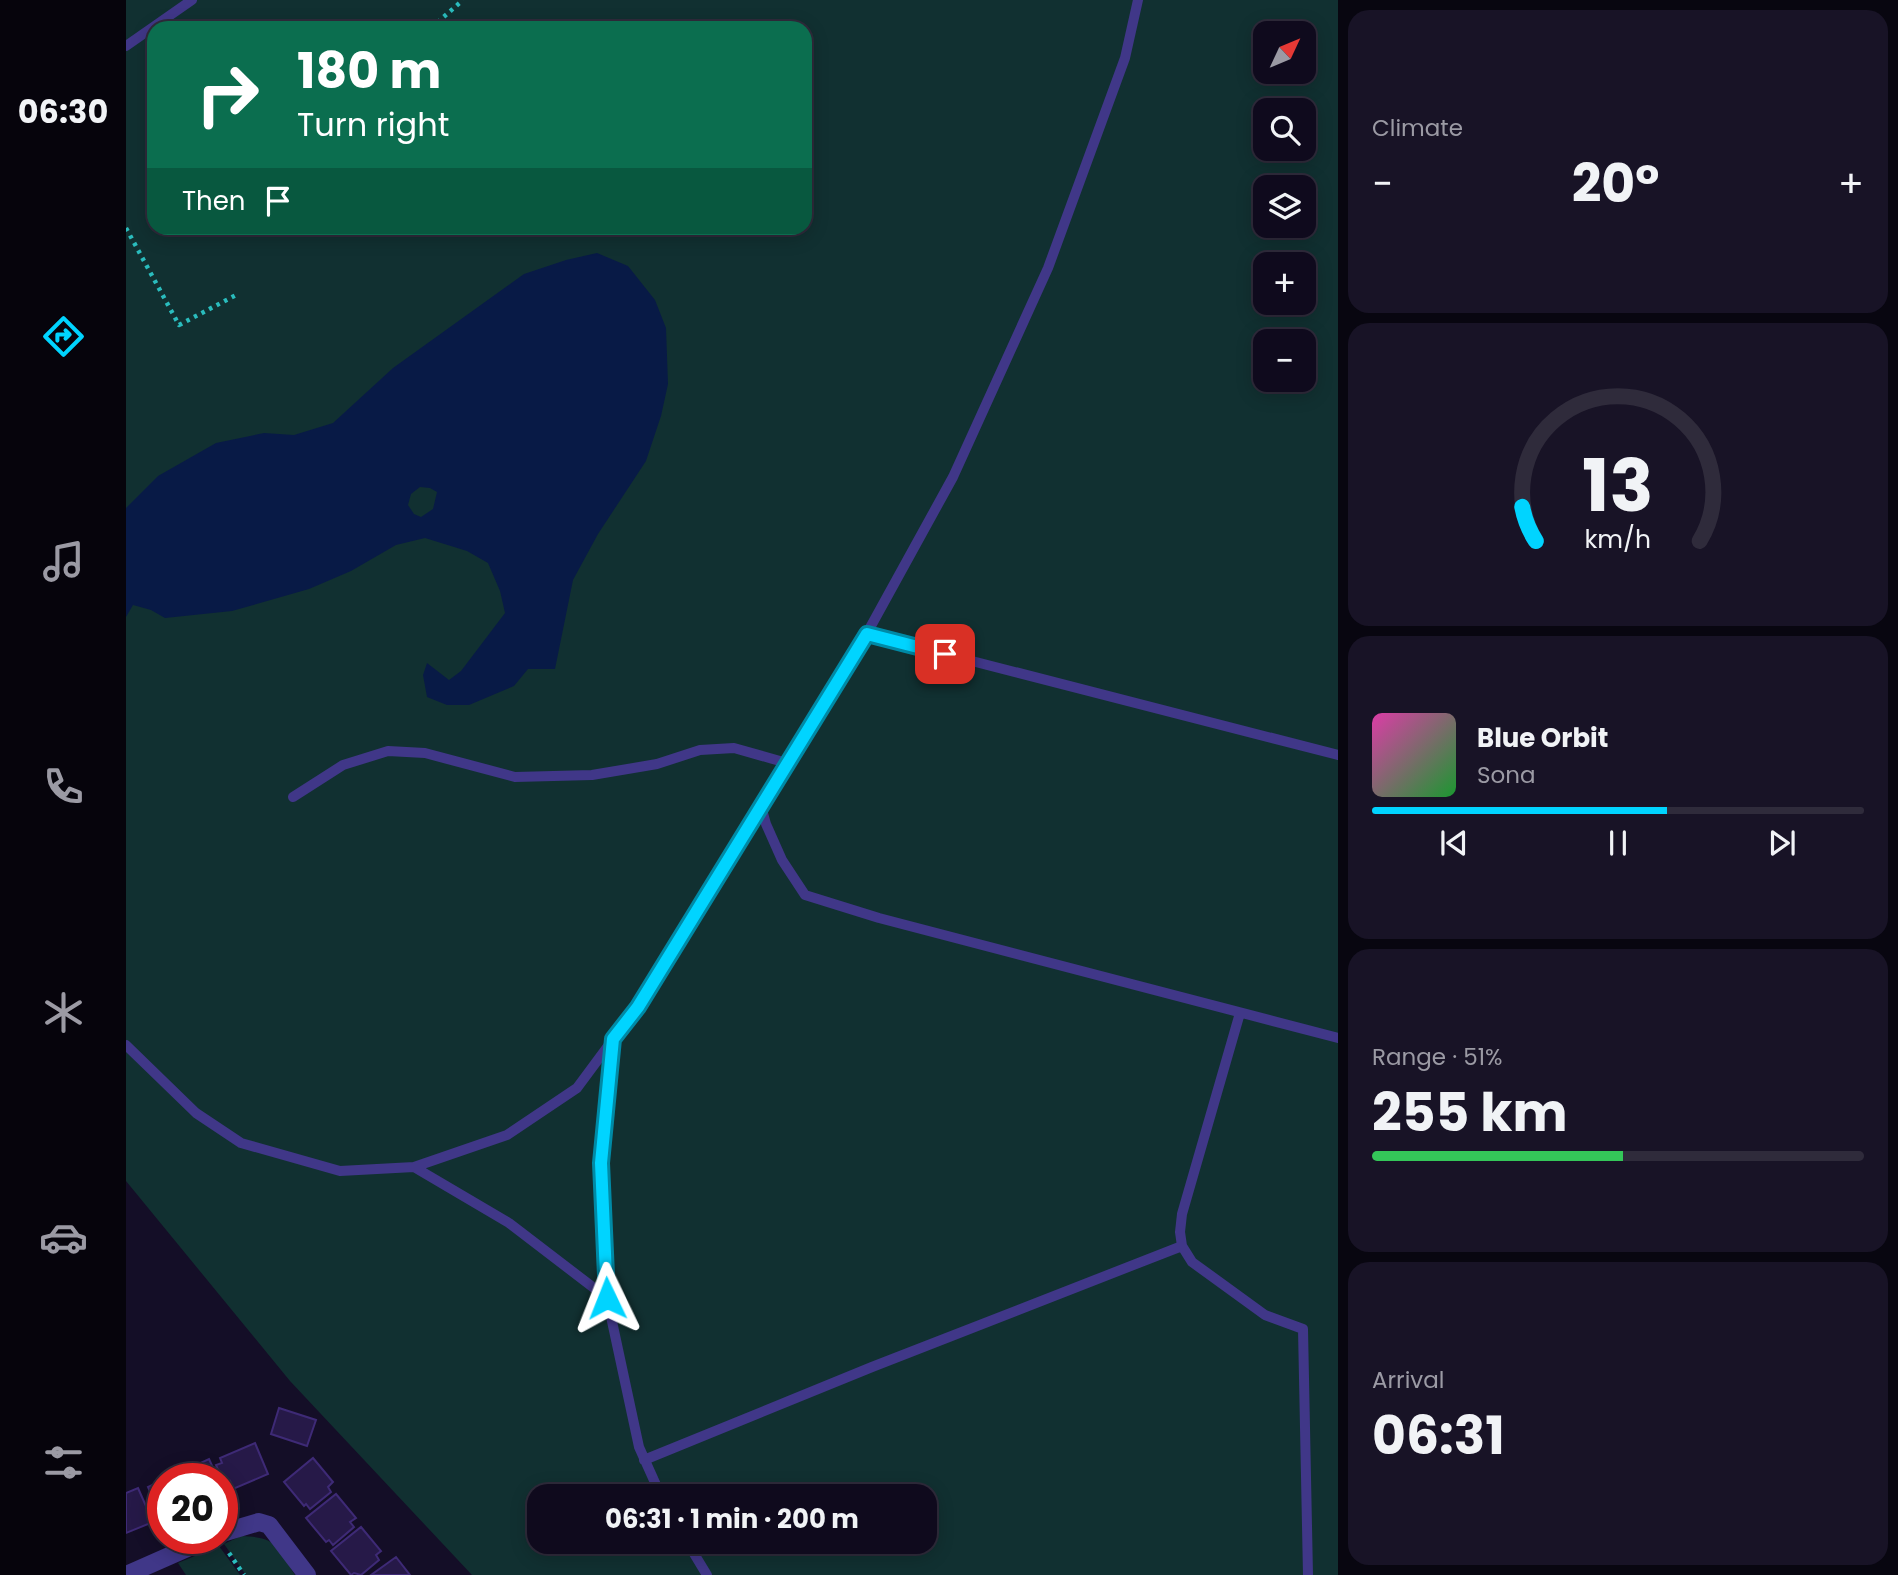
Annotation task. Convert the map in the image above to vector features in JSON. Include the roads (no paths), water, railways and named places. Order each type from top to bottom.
[{"type":"street","points":[[238,1531],[259,1522],[269,1525],[307,1575]]},
{"type":"street","points":[[126,1575],[182,1554]]},
{"type":"lane","points":[[162,21],[192,0]]},
{"type":"lane","points":[[126,1045],[196,1112],[242,1143],[340,1171],[414,1167],[506,1135],[577,1088],[638,1007],[867,634],[953,477],[1048,268],[1125,58],[1138,0]]},
{"type":"lane","points":[[126,46],[147,31]]},
{"type":"lane","points":[[867,634],[1338,754]]},
{"type":"lane","points":[[293,797],[343,765],[388,751],[425,753],[515,777],[592,775],[657,764],[700,750],[734,748],[787,763]]},
{"type":"lane","points":[[761,806],[782,860],[805,895],[892,921],[1338,1038]]},
{"type":"lane","points":[[1240,1013],[1182,1214],[1180,1232],[1182,1246],[1192,1262],[1265,1315],[1303,1329],[1308,1575]]},
{"type":"lane","points":[[613,1039],[601,1163],[607,1298],[639,1447],[656,1484]]},
{"type":"lane","points":[[414,1167],[509,1223],[607,1298]]},
{"type":"lane","points":[[645,1460],[872,1367],[1182,1246]]},
{"type":"lane","points":[[694,1554],[707,1575]]},
{"type":"water","points":[[597,253],[628,266],[655,300],[666,328],[668,384],[646,461],[598,534],[573,580],[555,669],[528,669],[514,686],[469,705],[447,705],[427,697],[423,675],[427,663],[449,680],[461,671],[505,613],[500,591],[488,563],[467,551],[425,538],[396,545],[351,571],[309,589],[232,611],[165,618],[151,610],[133,605],[126,617],[126,508],[158,476],[216,443],[264,433],[294,435],[333,423],[393,368],[524,274]],"holes":[[[420,487],[437,492],[433,509],[421,517],[414,514],[408,505],[411,494]]]}]
